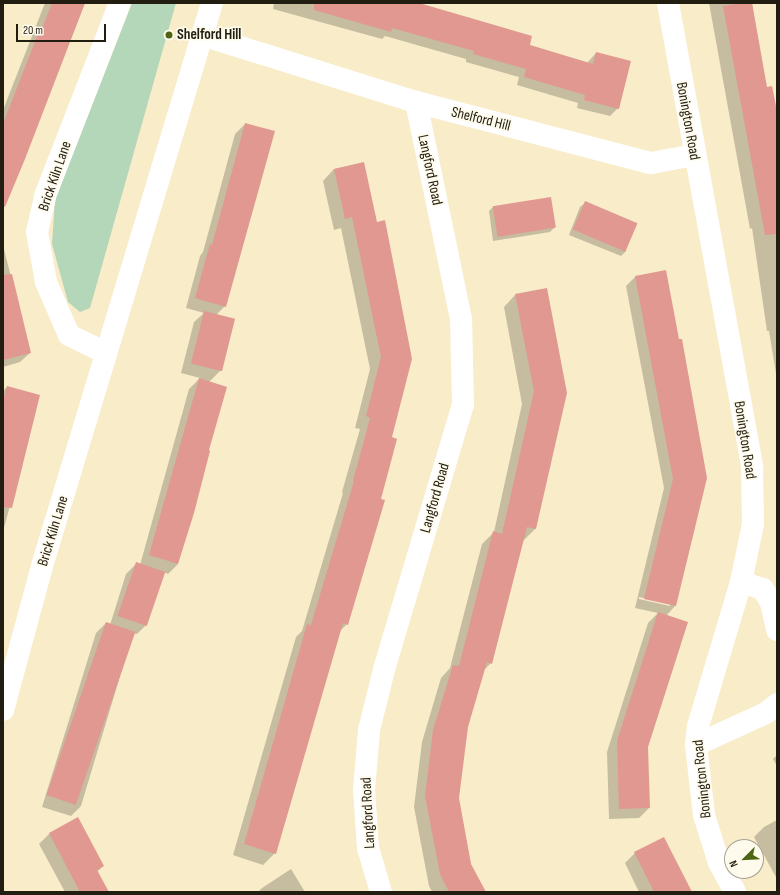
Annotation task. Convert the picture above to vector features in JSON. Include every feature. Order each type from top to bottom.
[{"type":"street","name":"Brick Kiln Lane","points":[[106,353],[69,335],[46,282],[38,232],[45,196],[120,3]]},
{"type":"street","name":"Brick Kiln Lane","points":[[3,710],[42,566],[212,3]]},
{"type":"street","name":"Bonington Road","points":[[668,3],[694,155],[752,467],[753,524],[741,582],[698,726],[696,745],[704,815],[719,863],[735,892]]},
{"type":"street","name":"Shelford Hill","points":[[202,35],[416,102],[652,163],[694,155]]},
{"type":"street","name":"Langford Road","points":[[381,892],[368,848],[364,790],[369,730],[385,666],[463,405],[461,319],[416,102]]},
{"type":"street","points":[[741,582],[763,589],[771,603],[777,630]]},
{"type":"street","points":[[696,745],[766,713],[777,704]]},
{"type":"green space","points":[[132,3],[176,3],[90,308],[80,312],[68,302],[52,244],[55,200]]},
{"type":"building","points":[[52,3],[85,3],[5,207],[3,206],[3,124],[41,26],[43,26]]},
{"type":"building","points":[[314,3],[419,3],[532,36],[530,45],[593,64],[596,52],[631,61],[619,109],[584,100],[585,95],[524,77],[526,69],[473,54],[474,51],[392,28],[391,32],[314,10]]},
{"type":"building","points":[[752,3],[767,87],[772,86],[777,111],[777,234],[765,235],[723,6]]},
{"type":"building","points":[[245,123],[275,131],[226,307],[195,298],[210,244],[212,245]]},
{"type":"building","points":[[364,162],[377,222],[385,220],[412,359],[392,437],[397,439],[381,499],[385,500],[348,625],[343,623],[276,854],[244,844],[307,624],[311,625],[354,481],[370,418],[366,416],[381,357],[352,217],[345,219],[334,169]]},
{"type":"building","points":[[551,197],[556,228],[498,237],[493,206]]},
{"type":"building","points":[[585,201],[637,223],[625,252],[573,230]]},
{"type":"building","points":[[666,270],[679,339],[682,339],[707,478],[676,606],[644,599],[673,479],[635,276]]},
{"type":"building","points":[[12,274],[31,353],[3,360],[3,275]]},
{"type":"building","points":[[547,288],[567,393],[536,529],[527,527],[492,664],[487,662],[468,727],[459,798],[471,864],[486,892],[449,892],[440,874],[425,796],[433,730],[453,665],[459,666],[493,531],[502,534],[534,391],[515,294]]},
{"type":"building","points":[[204,311],[235,319],[222,371],[191,363]]},
{"type":"building","points":[[199,378],[227,387],[209,450],[210,451],[194,513],[178,564],[149,555]]},
{"type":"building","points":[[7,386],[40,395],[12,508],[3,507],[3,401]]},
{"type":"building","points":[[136,562],[165,572],[147,626],[117,616]]},
{"type":"building","points":[[658,612],[688,622],[648,747],[650,808],[619,809],[617,741]]},
{"type":"building","points":[[106,622],[135,632],[76,805],[46,795]]},
{"type":"building","points":[[78,817],[104,866],[97,870],[109,892],[80,892],[49,833]]},
{"type":"building","points":[[664,837],[692,892],[654,892],[634,852]]},
{"type":"place","name":"Shelford Hill","points":[[169,35]]}]
